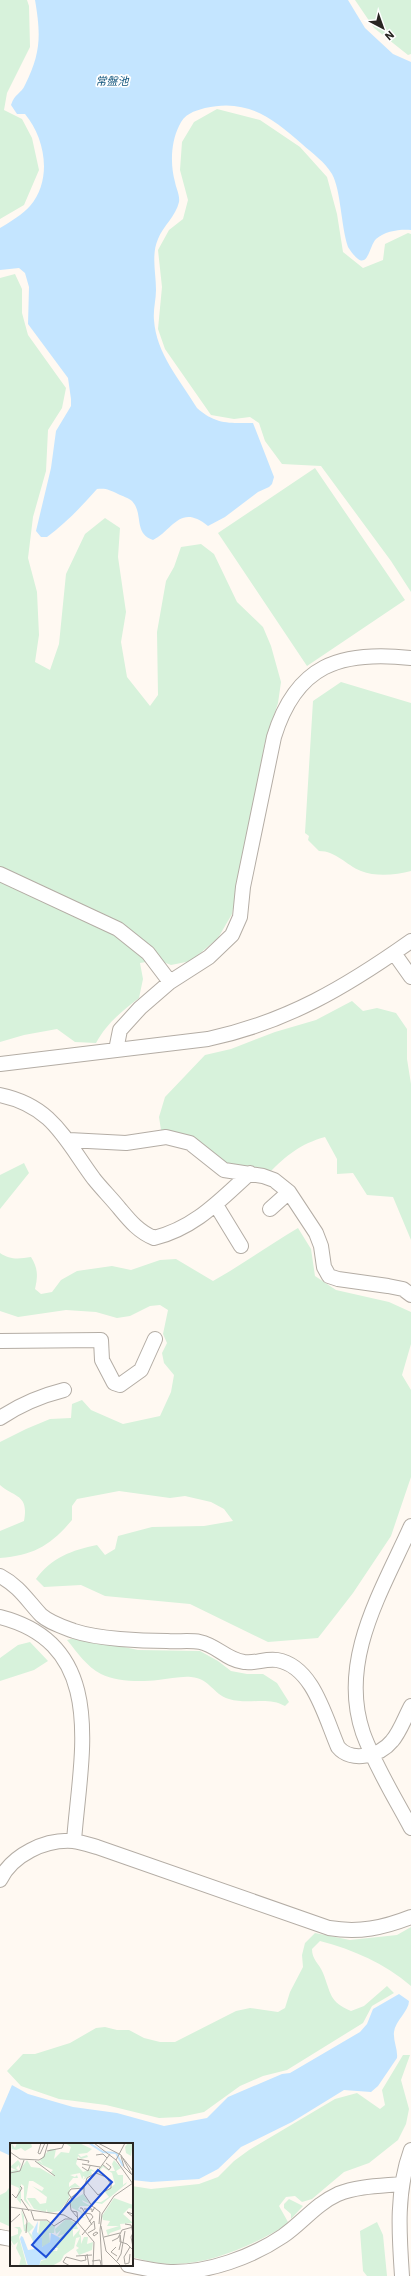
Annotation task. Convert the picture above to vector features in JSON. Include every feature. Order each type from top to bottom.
[{"type":"street","points":[[116,1050],[120,1030],[140,1008],[170,982],[222,946],[232,935],[240,917],[243,887],[274,738],[279,720],[296,691],[313,673],[327,665],[373,656],[411,658]]},
{"type":"street","points":[[0,874],[118,929],[148,953],[170,982]]},
{"type":"street","points":[[0,1064],[208,1039],[241,1031],[317,1001],[344,987],[411,941]]},
{"type":"street","points":[[394,953],[411,977]]},
{"type":"street","points":[[0,1095],[29,1104],[46,1116],[69,1140],[94,1179],[136,1228],[146,1235],[154,1238],[166,1235],[204,1215],[250,1173]]},
{"type":"street","points":[[69,1140],[126,1143],[166,1137],[190,1143],[224,1170],[250,1173],[274,1180],[289,1192],[316,1233],[321,1246],[324,1267],[329,1276],[338,1279],[388,1286],[403,1290],[411,1295]]},
{"type":"street","points":[[270,1209],[289,1192]]},
{"type":"street","points":[[216,1205],[241,1246]]},
{"type":"street","points":[[0,1340],[101,1340],[102,1360],[114,1383],[120,1384],[140,1370],[155,1339]]},
{"type":"street","points":[[0,1418],[20,1405],[38,1396],[64,1390]]},
{"type":"street","points":[[411,1526],[367,1624],[356,1667],[356,1706],[364,1734],[411,1828]]},
{"type":"street","points":[[0,1576],[12,1582],[25,1594],[42,1616],[54,1624],[76,1632],[137,1640],[200,1642],[214,1647],[232,1659],[245,1662],[275,1660],[289,1663],[300,1670],[309,1683],[338,1747],[343,1753],[359,1757],[381,1751],[392,1741],[411,1706]]},
{"type":"street","points":[[0,1617],[23,1624],[44,1636],[63,1656],[77,1684],[82,1707],[83,1735],[74,1841]]},
{"type":"street","points":[[0,1880],[10,1866],[32,1850],[58,1841],[74,1841],[97,1847],[329,1928],[358,1931],[370,1930],[385,1927],[411,1917]]},
{"type":"street","points":[[402,2276],[399,2231],[402,2184],[411,2150]]},
{"type":"street","points":[[133,2266],[170,2272],[216,2265],[270,2244],[290,2231],[320,2205],[338,2194],[349,2190],[402,2184]]},
{"type":"street","points":[[0,2237],[10,2239]]},
{"type":"green space","points":[[0,0],[27,0],[29,6],[30,47],[7,93],[4,110],[22,119],[32,138],[39,170],[24,205],[0,219]]},
{"type":"green space","points":[[355,0],[411,0],[411,54],[408,55],[374,28]]},
{"type":"green space","points":[[217,109],[260,120],[300,147],[327,177],[337,214],[343,252],[363,268],[383,260],[385,244],[408,233],[411,234],[411,592],[391,561],[321,466],[282,464],[265,441],[259,423],[250,417],[234,419],[211,415],[165,349],[158,329],[162,287],[158,250],[169,230],[183,219],[188,200],[180,170],[182,142],[194,122]]},
{"type":"green space","points":[[15,274],[22,289],[22,313],[28,335],[66,388],[62,408],[48,430],[46,471],[33,517],[28,558],[37,592],[39,635],[35,662],[50,670],[59,644],[66,574],[85,534],[105,518],[120,528],[118,557],[126,612],[121,642],[127,677],[150,706],[158,695],[157,632],[166,581],[174,567],[181,547],[201,544],[214,554],[237,602],[263,627],[271,646],[281,682],[278,703],[265,742],[232,914],[218,938],[191,961],[171,965],[158,960],[140,963],[143,979],[139,998],[120,1013],[100,1036],[96,1043],[75,1042],[57,1029],[24,1035],[0,1042],[0,278]]},
{"type":"green space","points":[[315,468],[405,600],[307,666],[218,533]]},
{"type":"green space","points":[[341,682],[411,703],[411,871],[386,875],[361,871],[331,853],[319,851],[308,840],[309,836],[305,833],[313,701]]},
{"type":"green space","points":[[352,1001],[363,1011],[377,1008],[396,1013],[407,1029],[407,1059],[411,1084],[411,1240],[393,1197],[367,1195],[353,1173],[337,1174],[337,1159],[325,1137],[308,1143],[294,1151],[269,1173],[228,1169],[214,1158],[161,1130],[159,1117],[165,1097],[205,1055],[231,1049],[275,1032],[316,1020]]},
{"type":"green space","points":[[24,1163],[29,1173],[0,1209],[0,1175]]},
{"type":"green space","points":[[298,1228],[311,1249],[315,1276],[336,1290],[389,1302],[411,1312],[411,1344],[402,1375],[411,1390],[411,1477],[391,1536],[353,1593],[318,1638],[268,1642],[190,1604],[105,1596],[81,1585],[44,1587],[36,1579],[55,1560],[79,1549],[97,1545],[105,1555],[115,1549],[118,1536],[152,1527],[204,1526],[233,1521],[224,1509],[211,1502],[185,1496],[170,1498],[119,1491],[77,1499],[72,1506],[72,1520],[49,1543],[32,1552],[12,1557],[0,1558],[0,1531],[24,1521],[25,1512],[23,1501],[0,1485],[0,1442],[50,1419],[71,1418],[72,1404],[82,1400],[91,1410],[123,1424],[160,1416],[171,1392],[174,1375],[164,1363],[162,1353],[167,1343],[163,1334],[168,1310],[160,1305],[150,1306],[130,1316],[117,1318],[96,1312],[66,1310],[18,1317],[0,1311],[0,1253],[7,1257],[31,1257],[37,1272],[35,1289],[41,1294],[52,1292],[61,1280],[77,1271],[112,1266],[131,1270],[160,1260],[176,1259],[213,1281]]},
{"type":"green space","points":[[78,1637],[138,1650],[200,1651],[218,1661],[231,1671],[247,1674],[263,1674],[277,1683],[289,1702],[285,1706],[279,1703],[265,1701],[236,1701],[223,1697],[203,1681],[198,1678],[191,1677],[137,1681],[107,1677],[96,1671],[82,1659],[67,1640]]},
{"type":"green space","points":[[30,1642],[48,1661],[34,1670],[0,1681],[0,1658],[18,1645]]},
{"type":"green space","points":[[411,1927],[411,1986],[401,1978],[368,1958],[320,1941],[312,1949],[312,1953],[323,1973],[332,1996],[338,2004],[351,2011],[364,2006],[387,1986],[394,1993],[372,2006],[363,2023],[287,2070],[263,2076],[240,2086],[204,2112],[180,2117],[159,2118],[106,2105],[59,2099],[21,2086],[7,2071],[23,2054],[35,2054],[70,2043],[96,2028],[105,2027],[117,2030],[129,2030],[144,2038],[160,2042],[175,2042],[236,2011],[250,2008],[278,2012],[285,2008],[290,1992],[303,1967],[302,1955],[305,1943],[315,1933],[350,1940],[397,1935]]},
{"type":"green space","points":[[403,2055],[410,2055],[401,2080],[409,2109],[406,2124],[398,2140],[369,2163],[344,2172],[312,2199],[302,2202],[295,2196],[286,2197],[279,2206],[288,2222],[283,2227],[270,2235],[240,2249],[207,2260],[175,2264],[156,2263],[133,2257],[133,2186],[151,2189],[199,2184],[218,2177],[234,2161],[249,2150],[335,2099],[357,2093],[380,2109],[385,2105],[382,2090]]},
{"type":"green space","points":[[10,2186],[10,2227],[0,2222],[0,2195],[6,2192]]},
{"type":"green space","points":[[289,2199],[303,2206],[291,2219],[291,2214],[284,2208],[284,2204]]},
{"type":"green space","points":[[377,2222],[383,2235],[387,2276],[367,2276],[363,2271],[360,2231]]},
{"type":"water","name":"常盤池","points":[[35,0],[348,0],[365,28],[393,54],[411,62],[411,230],[393,231],[380,236],[373,243],[364,260],[360,260],[355,256],[348,247],[337,189],[332,174],[318,158],[280,126],[258,112],[246,108],[220,106],[205,108],[193,112],[181,122],[176,132],[172,161],[173,175],[179,202],[175,212],[160,234],[155,251],[154,264],[156,290],[154,316],[159,344],[170,366],[197,408],[204,414],[224,422],[253,423],[274,477],[272,484],[269,487],[258,492],[225,517],[208,526],[190,517],[184,518],[153,540],[143,533],[136,506],[132,501],[110,490],[97,489],[74,514],[47,537],[41,537],[36,531],[51,468],[56,431],[71,406],[71,399],[68,378],[28,324],[29,287],[25,273],[19,268],[0,270],[0,228],[12,221],[30,206],[42,184],[44,171],[44,159],[41,147],[32,124],[25,114],[17,114],[11,105],[14,98],[25,85],[37,53],[39,34]]},
{"type":"water","points":[[399,1994],[409,2001],[407,2009],[397,2024],[394,2032],[397,2058],[378,2086],[371,2092],[344,2090],[292,2122],[241,2147],[218,2169],[199,2179],[151,2182],[133,2180],[133,2143],[10,2143],[10,2156],[0,2151],[0,2113],[12,2085],[28,2094],[73,2107],[117,2113],[164,2126],[207,2118],[228,2097],[282,2074],[290,2073],[360,2032],[367,2024],[373,2009]]}]
